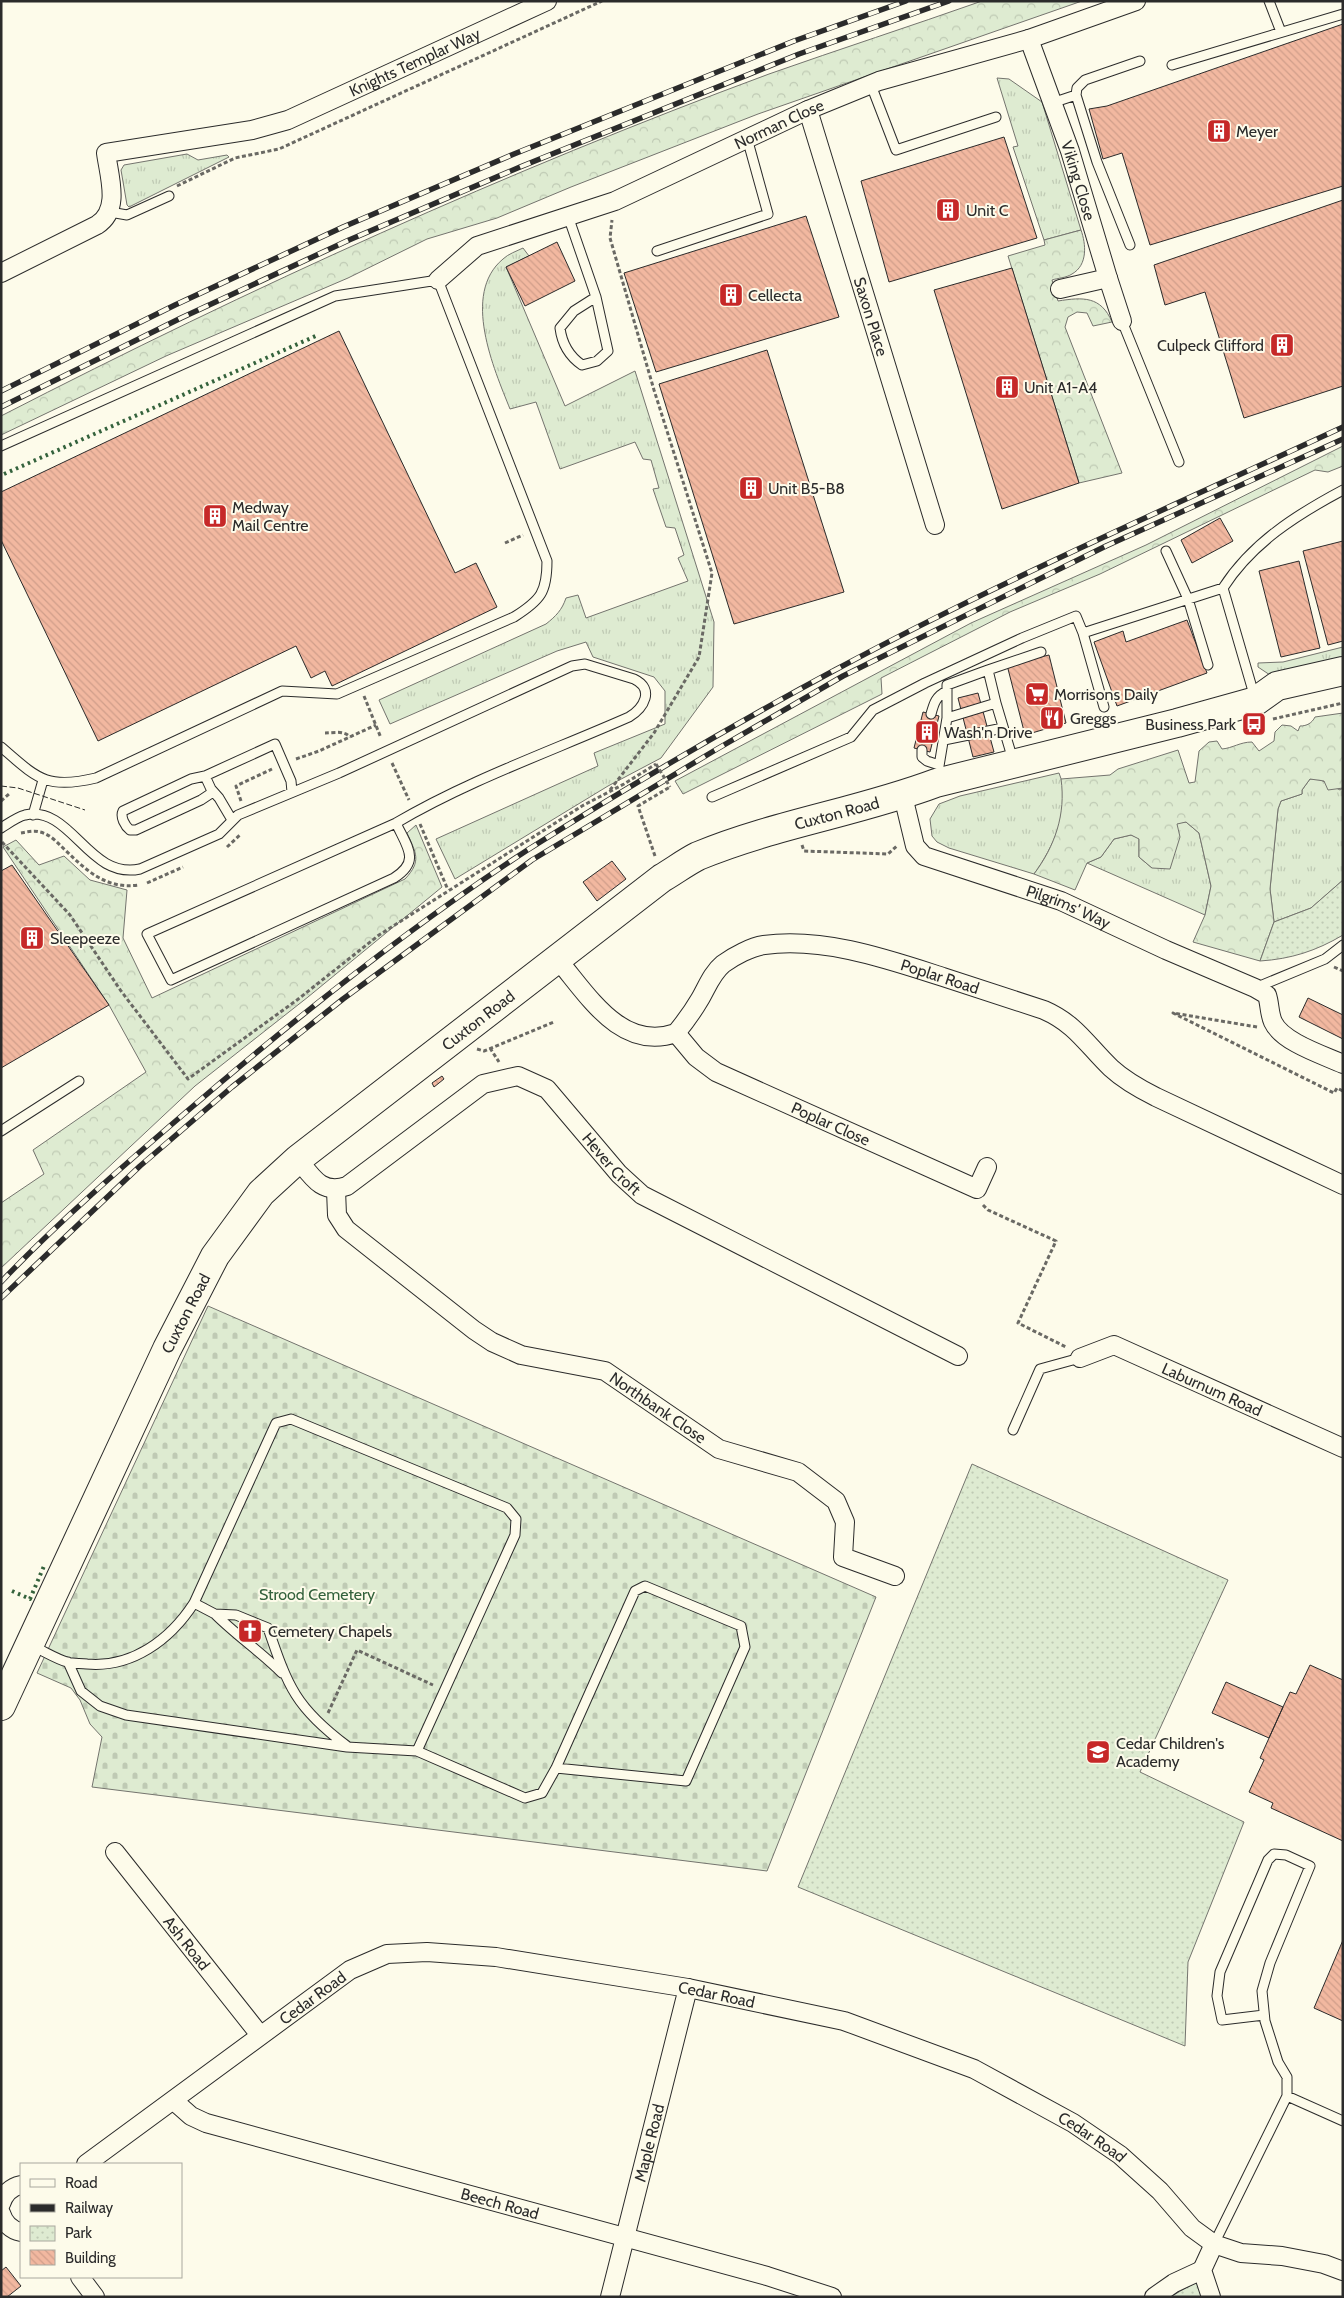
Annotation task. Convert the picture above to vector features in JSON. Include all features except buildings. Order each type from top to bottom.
[{"type":"main road","name":"Cuxton Road","points":[[1263,710],[1277,686],[1343,671]]},
{"type":"main road","name":"Cuxton Road","points":[[1,1706],[167,1349],[215,1256],[261,1193],[298,1160],[662,878],[697,857],[756,836],[903,796],[938,774],[1014,763],[1177,723],[1263,710],[1280,702],[1343,691]]},
{"type":"street","name":"Knights Templar Way","points":[[110,212],[112,200],[106,153],[252,130],[297,117],[547,1]]},
{"type":"street","name":"Norman Close","points":[[438,280],[476,246],[615,201],[808,110],[871,84],[1029,38],[1136,1]]},
{"type":"street","name":"Viking Close","points":[[1029,38],[1070,151],[1122,321]]},
{"type":"street","name":"Saxon Place","points":[[808,110],[935,525]]},
{"type":"street","points":[[1,273],[98,225],[110,212]]},
{"type":"street","points":[[1060,289],[1108,278]]},
{"type":"street","name":"Pilgrims' Way","points":[[903,796],[915,846],[928,858],[1061,901],[1166,950],[1261,991]]},
{"type":"street","name":"Poplar Road","points":[[676,1033],[689,1017],[710,980],[722,965],[741,954],[762,945],[789,943],[860,953],[923,970],[1060,1017],[1094,1047],[1111,1068],[1130,1083],[1343,1185]]},
{"type":"street","points":[[558,960],[606,1016],[619,1027],[648,1035],[676,1033]]},
{"type":"street","points":[[1261,991],[1279,1031],[1292,1040],[1343,1064]]},
{"type":"street","name":"Poplar Close","points":[[676,1033],[696,1057],[716,1072],[977,1188]]},
{"type":"street","name":"Hever Croft","points":[[336,1190],[347,1186],[483,1084],[518,1076],[547,1089],[618,1174],[642,1195],[958,1356]]},
{"type":"street","points":[[298,1160],[316,1180],[336,1190]]},
{"type":"street","points":[[977,1188],[987,1167]]},
{"type":"street","name":"Northbank Close","points":[[336,1190],[337,1216],[346,1229],[474,1330],[492,1342],[521,1355],[605,1371],[719,1449],[798,1472],[836,1501],[845,1522],[843,1557],[895,1576]]},
{"type":"street","name":"Laburnum Road","points":[[1080,1358],[1114,1345],[1343,1448]]},
{"type":"street","name":"Ash Road","points":[[115,1852],[260,2035]]},
{"type":"street","name":"Cedar Road","points":[[87,2163],[350,1970],[387,1954],[427,1952],[496,1957],[688,1988],[844,2020],[974,2069],[1073,2123],[1120,2155],[1160,2191],[1192,2228],[1214,2244],[1241,2253],[1282,2256],[1324,2264],[1343,2271]]},
{"type":"street","name":"Maple Road","points":[[610,2297],[688,1988]]},
{"type":"street","name":"Beech Road","points":[[174,2101],[191,2116],[206,2123],[767,2276],[832,2297]]},
{"type":"street","points":[[1,2204],[11,2183]]},
{"type":"street","points":[[3,2221],[11,2229],[20,2232]]},
{"type":"street","points":[[1154,2297],[1174,2283],[1202,2270],[1214,2244]]},
{"type":"street","points":[[1202,2270],[1212,2297]]},
{"type":"street","points":[[81,2278],[95,2297]]},
{"type":"lane","points":[[1269,1],[1281,32]]},
{"type":"lane","points":[[1172,65],[1343,14]]},
{"type":"lane","points":[[1130,246],[1097,162],[1076,95],[1076,88],[1085,80],[1140,61]]},
{"type":"lane","points":[[871,84],[896,150],[996,118]]},
{"type":"lane","points":[[1052,103],[1076,95]]},
{"type":"lane","points":[[657,251],[768,214],[747,138]]},
{"type":"lane","points":[[110,212],[127,216],[169,196]]},
{"type":"lane","points":[[568,216],[596,297],[608,351],[597,361],[582,365],[573,359],[562,340],[560,328],[574,310],[596,297]]},
{"type":"lane","points":[[1,446],[335,296],[438,280],[547,560],[547,583],[534,605],[514,617],[337,694],[282,691],[96,778],[67,783],[43,780],[29,771],[1,747]]},
{"type":"lane","points":[[1122,321],[1179,462]]},
{"type":"lane","points":[[1083,633],[1223,588],[1237,566],[1266,538],[1310,507],[1343,490]]},
{"type":"lane","points":[[1166,551],[1188,599],[1208,665]]},
{"type":"lane","points":[[1223,588],[1263,710]]},
{"type":"lane","points":[[712,797],[851,737],[873,710],[925,682],[1076,616],[1083,633],[1104,707]]},
{"type":"lane","points":[[938,774],[947,718],[947,685],[1041,652]]},
{"type":"lane","points":[[1,828],[21,817],[33,815],[58,823],[105,864],[126,870],[144,867],[219,834],[232,820],[292,792],[577,665],[585,664],[634,680],[640,683],[644,689],[643,705],[629,717],[511,768],[414,812],[396,823],[147,934],[171,980],[394,878],[405,870],[410,861],[407,847],[396,823]]},
{"type":"lane","points":[[988,670],[1014,763]]},
{"type":"lane","points":[[931,714],[935,701],[947,691]]},
{"type":"lane","points":[[947,718],[996,703]]},
{"type":"lane","points":[[944,740],[1004,728]]},
{"type":"lane","points":[[213,792],[201,800],[136,830],[130,830],[127,827],[122,815],[124,810],[191,779],[204,776],[275,744],[291,781],[292,792]]},
{"type":"lane","points":[[922,750],[922,757],[938,774]]},
{"type":"lane","points":[[204,776],[232,820]]},
{"type":"lane","points":[[33,815],[43,780]]},
{"type":"lane","points":[[1261,991],[1325,959],[1343,945]]},
{"type":"lane","points":[[1,1131],[79,1081]]},
{"type":"lane","points":[[1013,1430],[1040,1369],[1080,1358]]},
{"type":"lane","points":[[30,1645],[68,1662],[97,1665],[129,1659],[157,1645],[183,1621],[194,1603],[276,1423],[291,1419],[506,1508],[516,1518],[515,1535],[443,1689],[417,1751]]},
{"type":"lane","points":[[68,1662],[81,1691],[100,1706],[126,1715],[347,1747],[417,1751],[525,1798],[542,1793],[556,1768],[635,1591],[645,1586],[741,1626],[745,1647],[686,1781],[556,1768]]},
{"type":"lane","points":[[194,1603],[215,1614],[236,1636],[262,1653],[284,1676]]},
{"type":"lane","points":[[215,1614],[236,1615],[268,1628],[284,1676],[301,1705],[322,1727],[347,1747]]},
{"type":"lane","points":[[1214,2244],[1287,2096],[1287,2077],[1278,2062],[1264,2015],[1262,1991],[1270,1964],[1310,1866],[1286,1854],[1274,1854],[1268,1860],[1220,1972],[1217,1996],[1222,2020],[1264,2015]]},
{"type":"lane","points":[[1287,2096],[1343,2121]]},
{"type":"path","points":[[169,196],[174,187],[226,162],[240,157],[274,151],[602,1]]},
{"type":"path","points":[[610,790],[654,733],[699,657],[712,573],[654,390],[610,238],[615,201]]},
{"type":"path","points":[[505,543],[535,530]]},
{"type":"path","points":[[359,684],[386,751],[448,890]]},
{"type":"path","points":[[1263,710],[1343,703]]},
{"type":"path","points":[[325,734],[335,732],[347,734],[350,737]]},
{"type":"path","points":[[1,841],[70,915],[121,991],[188,1079],[297,1000],[379,935],[448,890],[610,790],[624,784],[656,764],[670,787],[638,806],[662,878]]},
{"type":"path","points":[[1,801],[9,794]]},
{"type":"path","points":[[797,824],[804,851],[888,854]]},
{"type":"path","points":[[1262,1028],[1173,1013],[1334,1093],[1337,1088],[1343,1091]]},
{"type":"path","points":[[474,1046],[478,1050],[484,1050],[554,1022]]},
{"type":"path","points":[[1289,1071],[1292,1064]]},
{"type":"path","points":[[977,1188],[977,1200],[988,1210],[1056,1241],[1018,1323],[1074,1351],[1080,1358]]},
{"type":"path","points":[[322,1727],[357,1650],[443,1689]]},
{"type":"green space","points":[[982,1],[1082,1],[758,114],[497,218],[427,239],[348,278],[166,356],[1,435],[1,416],[189,322],[380,233],[573,150],[671,111],[769,74]]},
{"type":"green space","points":[[997,78],[1009,79],[1042,102],[1081,230],[1044,240],[1013,147],[1018,146]]},
{"type":"green space","points":[[187,154],[198,160],[227,155],[229,157],[129,207],[127,205],[121,170],[124,165]]},
{"type":"green space","points":[[1081,230],[1085,248],[1081,265],[1070,275],[1052,280],[1058,301],[1090,300],[1097,303],[1108,313],[1112,322],[1093,326],[1087,313],[1077,312],[1068,317],[1065,327],[1122,473],[1079,483],[1008,256],[1045,245],[1044,240]]},
{"type":"green space","points":[[523,248],[529,256],[506,267],[565,406],[635,371],[714,622],[713,687],[661,758],[608,786],[455,879],[436,839],[598,766],[594,753],[665,724],[665,691],[654,677],[593,657],[586,642],[557,651],[390,724],[379,700],[546,624],[558,613],[566,598],[578,595],[586,618],[688,581],[678,558],[684,555],[675,528],[666,527],[653,489],[659,488],[651,460],[643,459],[635,442],[560,469],[536,402],[510,409],[496,374],[485,332],[484,292],[491,274],[503,259]]},
{"type":"green space","points":[[1343,446],[1343,466],[1328,472],[1315,470],[1100,574],[1010,612],[881,678],[882,694],[683,794],[675,781],[971,623],[1146,545]]},
{"type":"green space","points":[[1343,647],[1343,661],[1276,679],[1258,667],[1258,663],[1283,662]]},
{"type":"green space","points":[[1343,713],[1343,788],[1328,790],[1324,781],[1310,779],[1302,790],[1302,794],[1281,801],[1278,809],[1270,889],[1274,922],[1260,961],[1193,942],[1205,915],[1211,886],[1199,833],[1186,822],[1177,824],[1180,837],[1170,869],[1152,868],[1139,857],[1139,839],[1131,835],[1114,839],[1101,857],[1087,863],[1075,890],[1034,874],[1048,852],[1057,829],[1062,805],[1061,779],[1110,775],[1118,769],[1178,750],[1189,783],[1195,782],[1199,751],[1209,742],[1217,741],[1222,749],[1252,742],[1259,751],[1274,741],[1275,732],[1282,725],[1291,726],[1298,731],[1300,726],[1309,724],[1315,717]]},
{"type":"green space","points":[[1059,773],[1064,799],[1059,826],[1048,852],[1034,874],[949,848],[937,842],[932,836],[930,819],[939,804],[960,796]]},
{"type":"green space","points":[[1310,779],[1319,779],[1340,790],[1343,788],[1343,880],[1311,908],[1274,922],[1270,889],[1278,809],[1281,801],[1302,794],[1302,790]]},
{"type":"green space","points":[[1186,822],[1199,833],[1211,886],[1205,915],[1087,863],[1101,857],[1114,839],[1131,835],[1139,838],[1139,857],[1152,868],[1177,823]]},
{"type":"green space","points":[[416,825],[442,887],[308,997],[195,1086],[1,1268],[1,1203],[44,1174],[33,1150],[146,1072],[109,1005],[3,847],[16,840],[39,865],[64,856],[90,880],[127,890],[123,938],[152,998],[405,879],[414,867],[416,857],[407,833]]},
{"type":"green space","points":[[1343,880],[1343,935],[1323,946],[1303,953],[1260,961],[1274,922],[1311,908]]},
{"type":"green space","name":"Strood Cemetery","points":[[208,1306],[876,1597],[767,1871],[92,1787],[102,1737],[90,1724],[80,1700],[71,1688],[37,1673]]},
{"type":"green space","name":"Cedar Children's Academy","points":[[972,1464],[1228,1580],[1140,1772],[1244,1822],[1188,1962],[1185,2046],[798,1887]]},
{"type":"green space","points":[[1200,2280],[1205,2297],[1170,2297]]},
{"type":"railway","points":[[1,391],[175,305],[343,227],[514,154],[794,41],[906,1]]},
{"type":"railway","points":[[1,407],[181,318],[349,240],[520,167],[799,54],[949,1]]},
{"type":"railway","points":[[1,1282],[91,1195],[268,1043],[396,942],[529,849],[642,779],[796,691],[897,637],[1023,575],[1343,427]]},
{"type":"railway","points":[[1,1298],[140,1166],[232,1087],[343,999],[532,860],[843,676],[1106,546],[1343,439]]},
{"type":"hedge","points":[[4,474],[318,335]]},
{"type":"hedge","points":[[12,1591],[30,1599],[44,1566]]},
{"type":"fence","points":[[1,786],[18,788],[85,810]]},
{"type":"place","name":"Meyer","points":[[1219,131]]},
{"type":"place","name":"Unit C","points":[[948,210]]},
{"type":"place","name":"Cellecta","points":[[731,295]]},
{"type":"place","name":"Culpeck Clifford","points":[[1282,345]]},
{"type":"place","name":"Unit A1-A4","points":[[1007,387]]},
{"type":"place","name":"Unit B5-B8","points":[[751,488]]},
{"type":"place","name":"Medway Mail Centre","points":[[215,516]]},
{"type":"place","name":"Morrisons Daily","points":[[1037,694]]},
{"type":"place","name":"Greggs","points":[[1052,718]]},
{"type":"place","name":"Business Park","points":[[1254,724]]},
{"type":"place","name":"Wash'n Drive","points":[[927,732]]},
{"type":"place","name":"Sleepeeze","points":[[32,938]]},
{"type":"place","name":"Cemetery Chapels","points":[[250,1631]]},
{"type":"place","name":"Cedar Children's Academy","points":[[1098,1752]]}]
